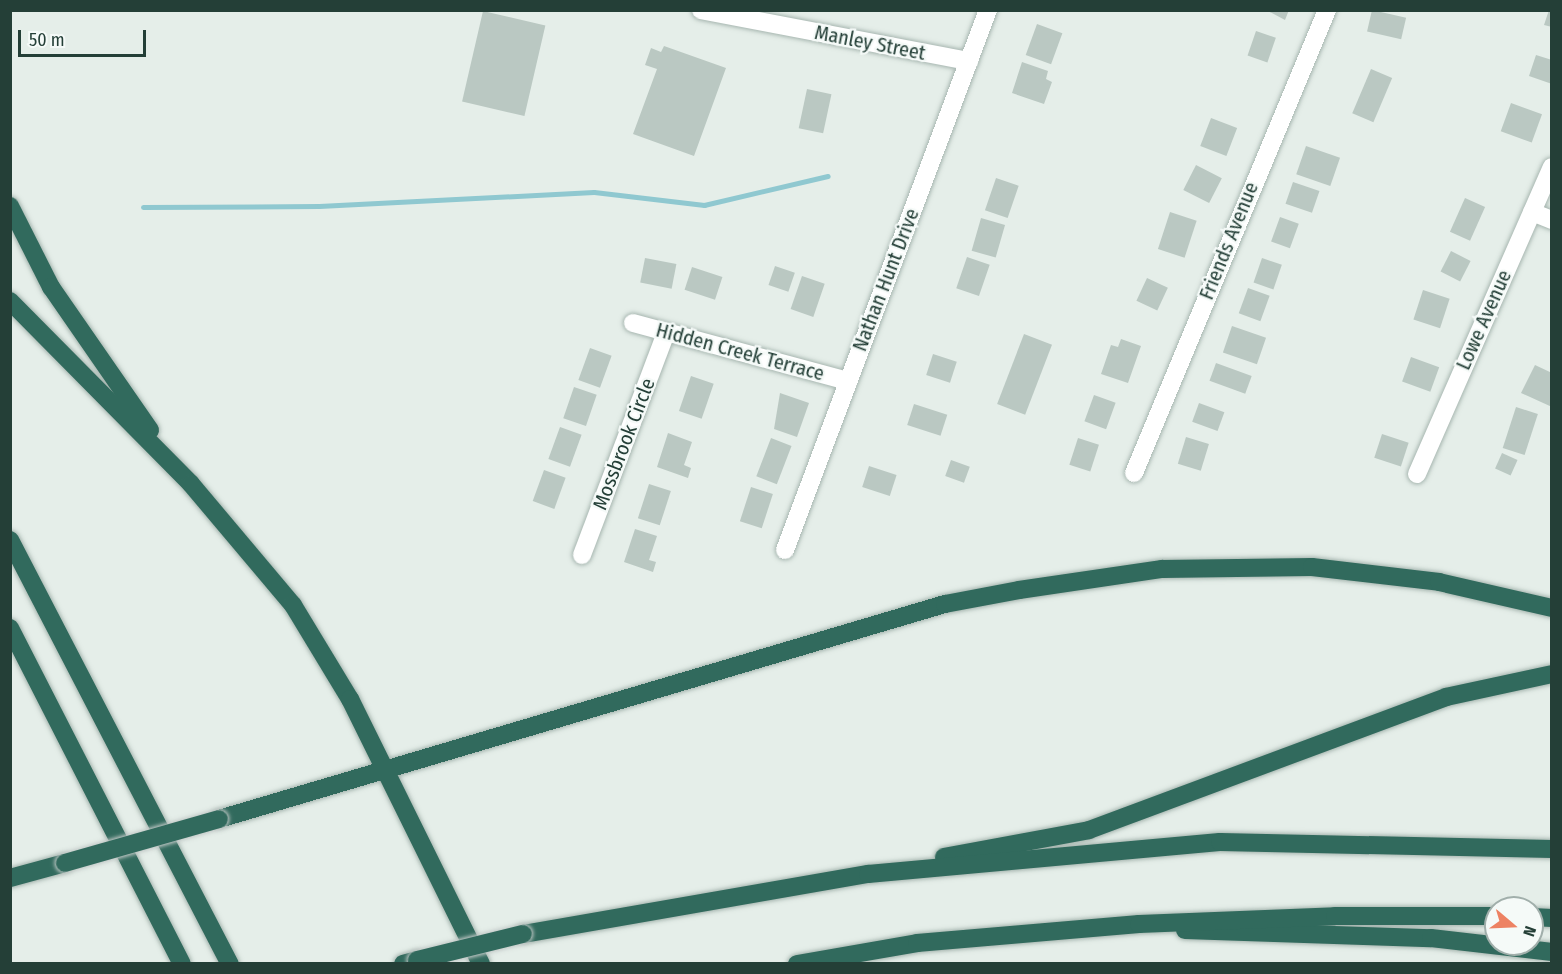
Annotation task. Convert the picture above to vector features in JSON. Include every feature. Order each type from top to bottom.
[{"type":"highway","points":[[10,206],[51,287],[191,484]]},
{"type":"highway","points":[[10,302],[191,484],[263,565],[299,614],[329,660],[481,963]]},
{"type":"highway","points":[[10,540],[230,963]]},
{"type":"highway","points":[[10,878],[219,819],[945,604],[1131,574],[1312,567],[1439,582],[1551,608]]},
{"type":"highway","points":[[10,628],[183,963]]},
{"type":"highway","points":[[410,962],[523,934],[868,874],[1089,830],[1446,697],[1551,674]]},
{"type":"highway","points":[[868,874],[1220,842],[1551,849]]},
{"type":"highway","points":[[797,963],[917,943],[1139,924],[1335,916],[1484,916]]},
{"type":"highway","points":[[1139,924],[1210,933],[1431,938],[1551,952]]},
{"type":"street","name":"Manley Street","points":[[701,10],[969,61]]},
{"type":"street","name":"Nathan Hunt Drive","points":[[785,550],[988,10]]},
{"type":"street","name":"Friends Avenue","points":[[1134,473],[1327,10]]},
{"type":"street","name":"Lowe Avenue","points":[[1417,474],[1551,167]]},
{"type":"street","points":[[1532,212],[1551,220]]},
{"type":"street","name":"Hidden Creek Terrace","points":[[633,323],[848,381]]},
{"type":"street","name":"Mossbrook Circle","points":[[582,555],[666,333]]},
{"type":"building","points":[[1266,10],[1289,10],[1285,20]]},
{"type":"building","points":[[1372,10],[1406,18],[1401,39],[1367,31]]},
{"type":"building","points":[[1549,10],[1552,10],[1552,27],[1544,25]]},
{"type":"building","points":[[483,11],[545,25],[524,116],[462,102]]},
{"type":"building","points":[[1037,24],[1062,33],[1051,64],[1026,55]]},
{"type":"building","points":[[1256,31],[1276,38],[1267,62],[1248,56]]},
{"type":"building","points":[[664,46],[726,68],[694,156],[633,134],[657,69],[645,65],[651,48],[661,52]]},
{"type":"building","points":[[1536,55],[1552,60],[1552,84],[1529,76]]},
{"type":"building","points":[[1022,62],[1048,71],[1046,79],[1052,82],[1044,104],[1012,93]]},
{"type":"building","points":[[1371,69],[1392,78],[1373,122],[1352,113]]},
{"type":"building","points":[[807,89],[831,94],[823,133],[799,128]]},
{"type":"building","points":[[1511,103],[1542,114],[1532,142],[1501,131]]},
{"type":"building","points":[[1211,118],[1237,128],[1226,156],[1200,146]]},
{"type":"building","points":[[1306,146],[1340,158],[1330,186],[1296,174]]},
{"type":"building","points":[[1196,165],[1222,178],[1209,203],[1183,190]]},
{"type":"building","points":[[996,178],[1019,186],[1008,218],[985,210]]},
{"type":"building","points":[[1293,182],[1319,191],[1312,213],[1286,204]]},
{"type":"building","points":[[1465,198],[1485,207],[1470,241],[1450,232]]},
{"type":"building","points":[[1170,212],[1197,221],[1185,258],[1158,249]]},
{"type":"building","points":[[1280,217],[1299,224],[1290,248],[1271,241]]},
{"type":"building","points":[[981,218],[1005,225],[996,258],[972,251]]},
{"type":"building","points":[[1451,251],[1471,261],[1460,281],[1441,271]]},
{"type":"building","points":[[967,257],[990,265],[979,296],[956,288]]},
{"type":"building","points":[[645,258],[676,264],[672,289],[640,283]]},
{"type":"building","points":[[1262,258],[1282,265],[1273,289],[1254,283]]},
{"type":"building","points":[[775,266],[795,273],[788,292],[768,285]]},
{"type":"building","points":[[692,267],[722,277],[715,300],[685,290]]},
{"type":"building","points":[[802,276],[825,284],[813,317],[791,309]]},
{"type":"building","points":[[1147,278],[1168,288],[1157,310],[1136,301]]},
{"type":"building","points":[[1248,288],[1270,296],[1260,321],[1239,313]]},
{"type":"building","points":[[1423,290],[1450,299],[1440,328],[1413,319]]},
{"type":"building","points":[[1232,326],[1266,338],[1257,364],[1223,352]]},
{"type":"building","points":[[1024,334],[1052,345],[1025,415],[997,404]]},
{"type":"building","points":[[1121,339],[1141,346],[1128,383],[1101,374],[1111,345],[1118,347]]},
{"type":"building","points":[[590,348],[612,356],[600,388],[578,380]]},
{"type":"building","points":[[933,354],[957,362],[950,383],[926,375]]},
{"type":"building","points":[[1411,357],[1439,367],[1430,392],[1402,381]]},
{"type":"building","points":[[1216,363],[1252,376],[1245,394],[1210,381]]},
{"type":"building","points":[[1535,365],[1552,373],[1552,407],[1521,393]]},
{"type":"building","points":[[691,376],[714,384],[702,419],[679,411]]},
{"type":"building","points":[[574,387],[597,395],[586,426],[563,418]]},
{"type":"building","points":[[780,393],[809,403],[797,437],[774,429]]},
{"type":"building","points":[[1094,395],[1116,403],[1106,429],[1084,421]]},
{"type":"building","points":[[1199,403],[1224,412],[1218,431],[1192,422]]},
{"type":"building","points":[[914,404],[947,415],[940,436],[907,425]]},
{"type":"building","points":[[1516,407],[1538,414],[1525,455],[1503,448]]},
{"type":"building","points":[[560,427],[582,435],[570,467],[548,459]]},
{"type":"building","points":[[668,433],[692,442],[684,465],[691,468],[688,478],[657,467]]},
{"type":"building","points":[[1382,434],[1409,443],[1401,466],[1374,458]]},
{"type":"building","points":[[1186,437],[1209,444],[1201,471],[1178,464]]},
{"type":"building","points":[[771,438],[792,446],[777,484],[756,476]]},
{"type":"building","points":[[1078,438],[1099,445],[1090,471],[1069,465]]},
{"type":"building","points":[[1502,453],[1518,460],[1511,475],[1495,469]]},
{"type":"building","points":[[951,460],[970,467],[964,483],[945,476]]},
{"type":"building","points":[[869,466],[897,475],[890,496],[862,487]]},
{"type":"building","points":[[544,470],[566,478],[554,509],[533,501]]},
{"type":"building","points":[[649,484],[671,491],[660,525],[638,518]]},
{"type":"building","points":[[751,487],[773,494],[762,528],[740,521]]},
{"type":"building","points":[[635,529],[657,536],[649,560],[656,562],[653,572],[624,562]]},
{"type":"waterway","points":[[143,207],[319,206],[594,192],[704,205],[828,176]]}]
